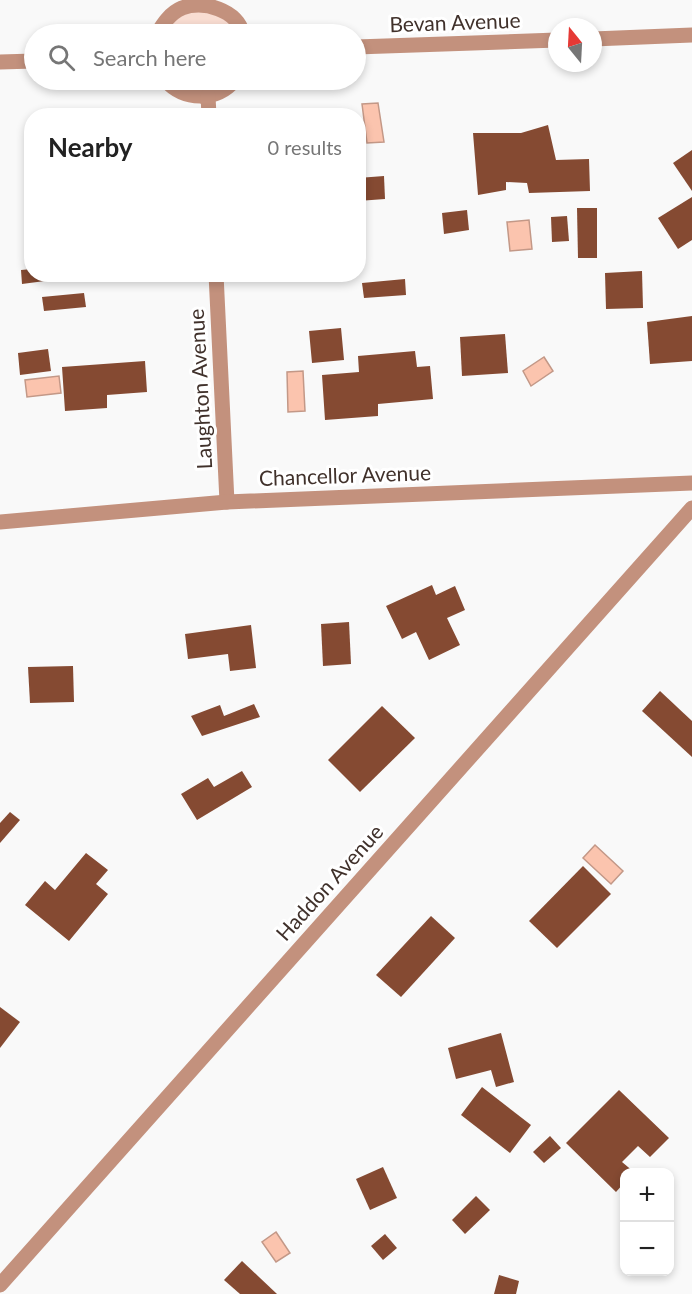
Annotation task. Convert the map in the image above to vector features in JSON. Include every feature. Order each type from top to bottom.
[{"type":"street","points":[[163,24],[166,19],[182,8],[201,2],[224,10],[237,24]]},
{"type":"street","points":[[602,39],[692,35]]},
{"type":"street","name":"Bevan Avenue","points":[[366,47],[548,40]]},
{"type":"street","points":[[0,62],[24,61]]},
{"type":"street","points":[[178,90],[189,95],[208,96],[223,90]]},
{"type":"street","points":[[208,96],[209,108]]},
{"type":"street","name":"Laughton Avenue","points":[[216,282],[228,502]]},
{"type":"street","name":"Chancellor Avenue","points":[[0,522],[228,502],[692,483]]},
{"type":"street","name":"Haddon Avenue","points":[[0,1285],[692,508]]},
{"type":"shaded area","points":[[181,8],[224,10],[235,24],[166,24]]},
{"type":"shaded area","points":[[192,90],[218,90],[208,96]]},
{"type":"shaded area","points":[[378,103],[384,142],[367,143],[366,108],[363,108],[362,104]]},
{"type":"shaded area","points":[[529,220],[532,249],[510,251],[507,222]]},
{"type":"shaded area","points":[[544,357],[553,371],[531,386],[523,371]]},
{"type":"shaded area","points":[[303,371],[305,411],[288,412],[287,372]]},
{"type":"shaded area","points":[[59,376],[61,393],[27,397],[25,380]]},
{"type":"shaded area","points":[[595,845],[623,871],[611,884],[583,858]]},
{"type":"shaded area","points":[[276,1232],[290,1253],[276,1262],[262,1242]]},
{"type":"building","points":[[548,125],[556,160],[589,159],[590,191],[529,193],[527,183],[506,182],[506,190],[478,195],[473,133],[521,133]]},
{"type":"building","points":[[692,150],[692,191],[673,163]]},
{"type":"building","points":[[384,176],[385,199],[366,200],[366,177]]},
{"type":"building","points":[[692,197],[692,240],[678,249],[658,218]]},
{"type":"building","points":[[577,208],[597,208],[597,258],[578,258]]},
{"type":"building","points":[[467,210],[469,230],[444,234],[442,213]]},
{"type":"building","points":[[567,216],[569,241],[552,242],[551,217]]},
{"type":"building","points":[[21,270],[24,270],[24,282],[37,282],[22,284]]},
{"type":"building","points":[[642,271],[643,308],[606,309],[605,273]]},
{"type":"building","points":[[405,279],[406,295],[364,298],[362,283]]},
{"type":"building","points":[[84,293],[86,307],[44,311],[42,297]]},
{"type":"building","points":[[692,316],[692,361],[650,364],[647,322]]},
{"type":"building","points":[[341,328],[344,360],[312,363],[309,331]]},
{"type":"building","points":[[505,334],[508,373],[462,376],[460,337]]},
{"type":"building","points":[[48,349],[51,371],[20,375],[18,353]]},
{"type":"building","points":[[415,351],[417,367],[430,366],[433,399],[378,404],[378,416],[325,420],[322,375],[359,372],[358,356]]},
{"type":"building","points":[[145,361],[147,392],[107,395],[107,408],[65,411],[62,367]]},
{"type":"building","points":[[432,585],[436,595],[455,586],[465,610],[447,618],[460,645],[429,660],[416,632],[402,639],[386,606]]},
{"type":"building","points":[[349,622],[351,664],[323,666],[321,624]]},
{"type":"building","points":[[251,625],[256,668],[230,671],[228,654],[188,659],[185,634]]},
{"type":"building","points":[[73,666],[74,702],[30,703],[28,667]]},
{"type":"building","points":[[660,691],[692,721],[692,757],[642,711]]},
{"type":"building","points":[[254,704],[260,717],[202,736],[191,716],[220,705],[224,716]]},
{"type":"building","points":[[382,706],[415,738],[360,792],[328,760]]},
{"type":"building","points":[[242,771],[252,787],[197,820],[181,794],[208,778],[214,787]]},
{"type":"building","points":[[10,812],[20,820],[0,843],[0,823]]},
{"type":"building","points":[[86,853],[108,870],[96,884],[108,894],[69,941],[25,905],[45,881],[55,890]]},
{"type":"building","points":[[583,866],[611,894],[557,948],[529,921]]},
{"type":"building","points":[[431,916],[455,938],[401,997],[376,975]]},
{"type":"building","points":[[0,1007],[20,1022],[0,1048]]},
{"type":"building","points":[[501,1033],[514,1082],[496,1087],[491,1070],[456,1079],[448,1048]]},
{"type":"building","points":[[482,1087],[531,1125],[510,1153],[461,1115]]},
{"type":"building","points":[[619,1090],[669,1138],[650,1157],[638,1146],[622,1162],[629,1168],[620,1168],[620,1188],[616,1192],[566,1143]]},
{"type":"building","points":[[550,1136],[561,1148],[544,1163],[533,1152]]},
{"type":"building","points":[[383,1167],[397,1198],[370,1210],[356,1179]]},
{"type":"building","points":[[476,1196],[490,1210],[465,1234],[452,1220]]},
{"type":"building","points":[[385,1234],[397,1248],[383,1260],[371,1246]]},
{"type":"building","points":[[242,1261],[277,1294],[240,1294],[224,1280]]},
{"type":"building","points":[[499,1275],[519,1281],[516,1294],[494,1294]]}]
